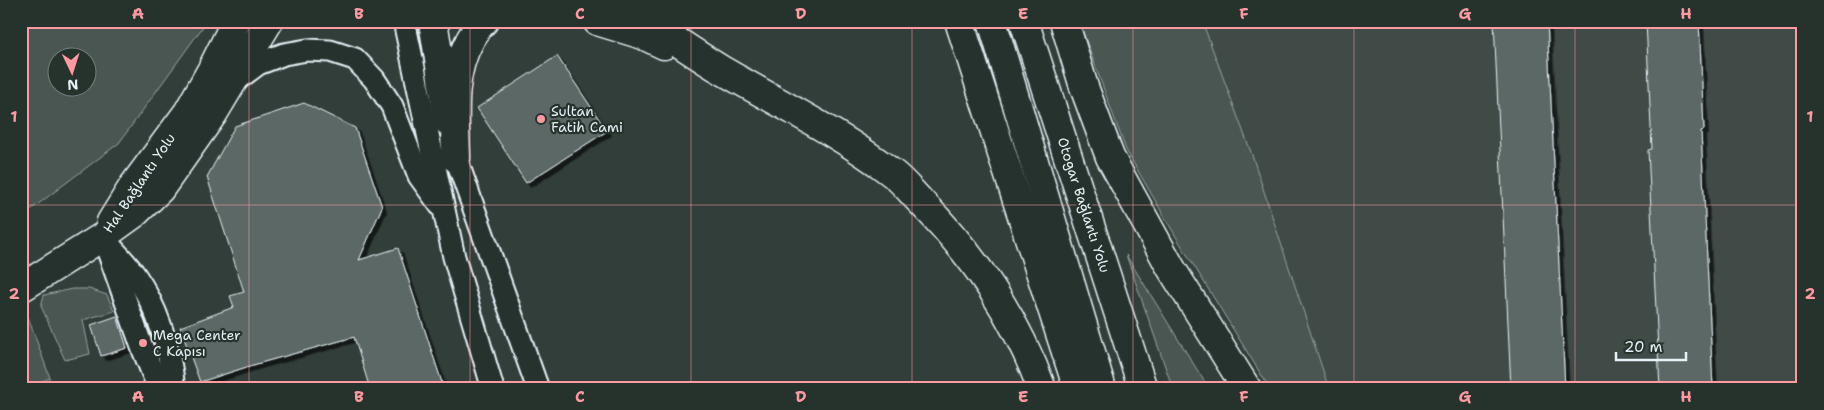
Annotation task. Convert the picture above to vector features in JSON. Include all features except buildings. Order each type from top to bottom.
[{"type":"main road","name":"Hal Bağlantı Yolu","points":[[102,237],[134,185],[188,112],[236,21]]},
{"type":"main road","name":"Hal Bağlantı Yolu","points":[[102,237],[134,214],[160,189],[208,122],[269,21]]},
{"type":"main road","points":[[433,21],[456,158]]},
{"type":"main road","points":[[456,158],[454,89],[463,53],[472,36],[484,21]]},
{"type":"main road","points":[[597,21],[643,36],[719,68]]},
{"type":"main road","points":[[646,21],[719,68],[799,112],[893,174],[936,217],[976,263],[1009,317],[1032,361],[1042,389]]},
{"type":"main road","points":[[959,21],[1078,389]]},
{"type":"main road","points":[[992,21],[1102,389]]},
{"type":"main road","points":[[1064,21],[1084,87],[1110,157],[1171,268],[1247,389]]},
{"type":"main road","name":"Otogar Bağlantı Yolu","points":[[1029,29],[1144,389]]},
{"type":"main road","points":[[21,288],[102,237]]},
{"type":"street","points":[[404,21],[454,257],[493,389]]},
{"type":"street","points":[[230,86],[258,64],[284,54],[307,50],[330,51],[355,59],[374,79],[392,106],[420,176],[444,212]]},
{"type":"street","points":[[456,158],[538,389]]},
{"type":"street","points":[[102,237],[159,389]]},
{"type":"street","points":[[102,237],[135,275],[153,306],[172,367],[174,389]]},
{"type":"shaded area","points":[[21,21],[207,21],[119,143],[21,217]]},
{"type":"shaded area","points":[[1079,21],[1202,21],[1252,155],[1329,389],[1270,389],[1175,235],[1126,150]]},
{"type":"shaded area","points":[[1202,21],[1803,21],[1803,389],[1329,389],[1276,225]]},
{"type":"shaded area","points":[[1126,255],[1209,389],[1173,389]]},
{"type":"shaded area","points":[[72,289],[89,289],[107,295],[114,311],[83,320],[90,354],[65,360],[41,306],[44,295]]},
{"type":"shaded area","points":[[28,317],[50,378],[21,389],[21,320]]},
{"type":"place","name":"Sultan Fatih Cami","points":[[541,119]]},
{"type":"place","name":"Mega Center C Kapısı","points":[[143,343]]}]
